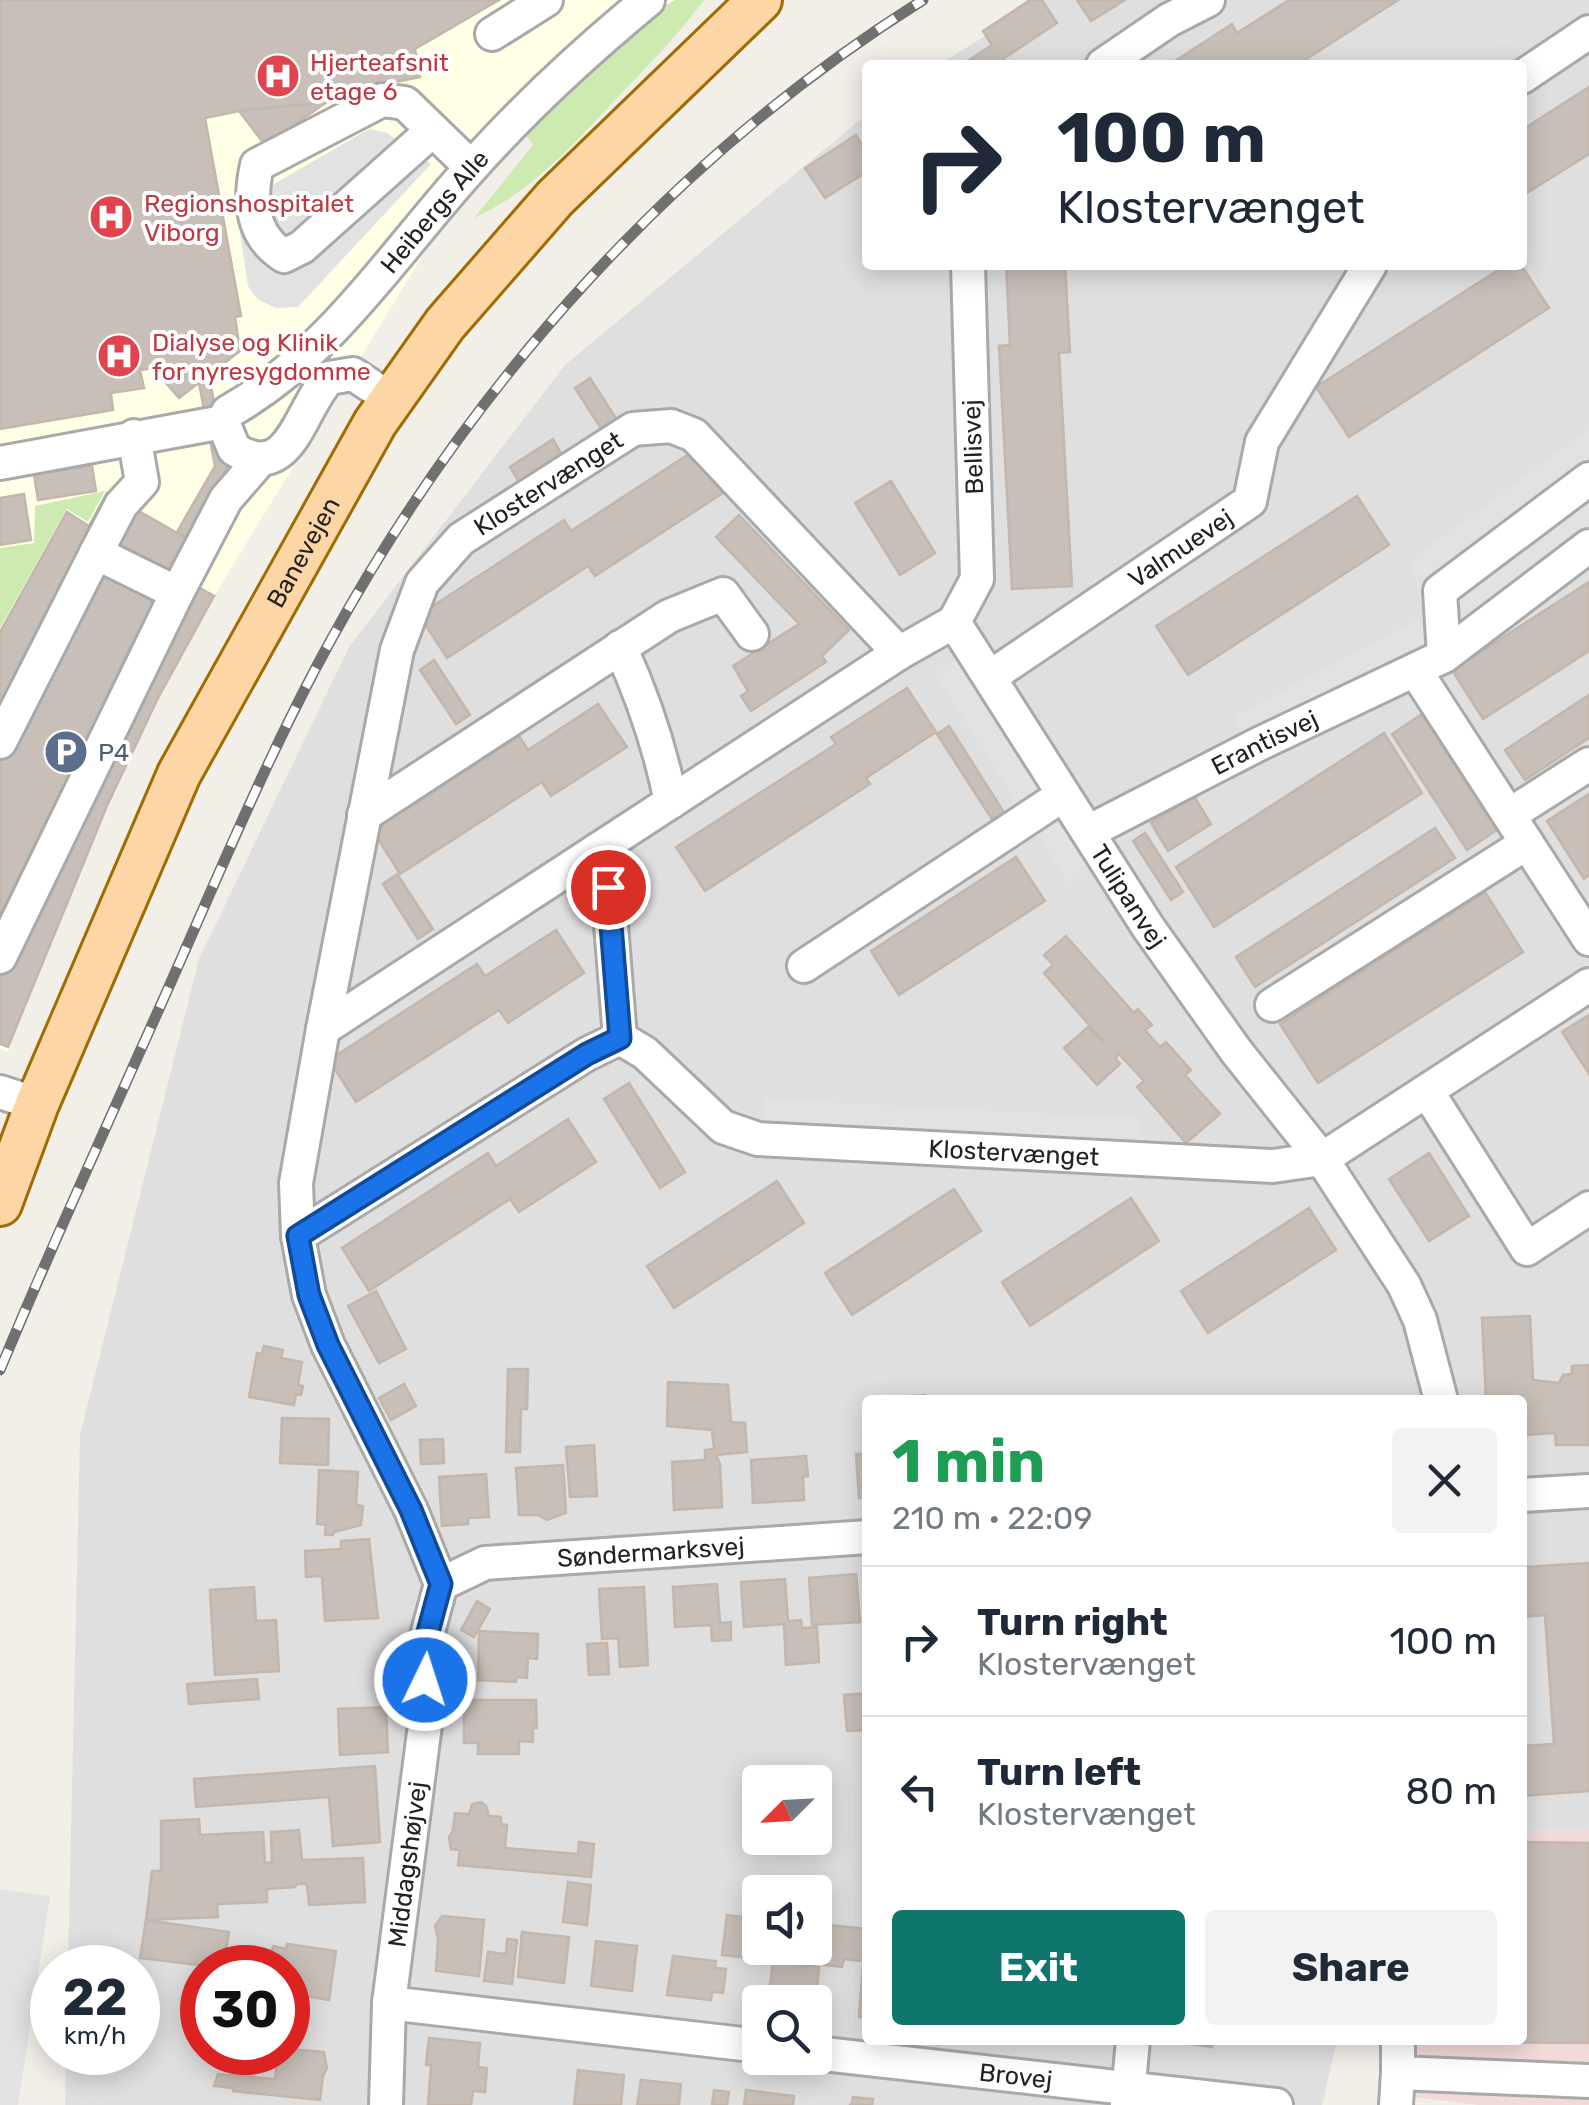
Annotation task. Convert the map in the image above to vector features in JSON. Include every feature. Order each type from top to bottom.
[{"type":"main road","name":"Banevejen","points":[[0,1204],[18,1098],[179,774],[391,399],[446,324],[555,198],[760,0]]},
{"type":"street","points":[[492,34],[546,0]]},
{"type":"street","name":"Heibergs Alle","points":[[223,422],[228,412],[300,364],[471,167],[585,52],[648,0]]},
{"type":"street","points":[[1110,60],[1169,20],[1208,0]]},
{"type":"street","points":[[1527,74],[1589,32]]},
{"type":"street","points":[[433,130],[302,248],[284,256],[268,246],[256,225],[252,187],[258,165],[382,100],[405,103],[433,130],[471,167]]},
{"type":"street","name":"Bellisvej","points":[[954,622],[977,579],[968,270]]},
{"type":"street","name":"Valmuevej","points":[[990,677],[1250,501],[1262,442],[1367,270]]},
{"type":"street","points":[[0,463],[223,422],[234,449],[259,461],[270,460],[283,451],[329,378],[354,374],[391,399]]},
{"type":"street","name":"Klostervænget","points":[[298,1236],[296,1183],[396,650],[422,583],[461,539],[633,429],[671,426],[694,434],[899,653]]},
{"type":"street","points":[[0,742],[121,504],[142,482],[134,436]]},
{"type":"street","points":[[0,957],[226,499],[259,461]]},
{"type":"street","points":[[1589,479],[1440,590],[1430,663],[1518,829],[1589,939]]},
{"type":"street","name":"Erantisvej","points":[[1088,832],[1259,744],[1430,663],[1589,546]]},
{"type":"street","points":[[96,553],[177,594]]},
{"type":"street","points":[[364,815],[668,616],[723,594],[752,634]]},
{"type":"street","points":[[324,1030],[899,653],[954,622]]},
{"type":"street","name":"Tulipanvej","points":[[954,622],[1148,927],[1224,1036],[1322,1159],[1404,1285],[1420,1320],[1440,1395]]},
{"type":"street","points":[[620,647],[647,704],[662,754],[670,802]]},
{"type":"street","points":[[1272,1005],[1518,829],[1589,764]]},
{"type":"street","points":[[804,966],[1063,794]]},
{"type":"street","points":[[441,1584],[411,1510],[328,1345],[309,1295],[298,1236],[587,1054],[620,1038],[608,887],[597,850]]},
{"type":"street","points":[[1322,1159],[1589,985]]},
{"type":"street","name":"Klostervænget","points":[[620,1038],[645,1053],[723,1127],[758,1139],[1273,1166],[1322,1159]]},
{"type":"street","points":[[1427,1090],[1527,1249],[1589,1208]]},
{"type":"street","points":[[1527,1495],[1589,1491]]},
{"type":"street","name":"Søndermarksvej","points":[[441,1584],[485,1563],[862,1537]]},
{"type":"street","name":"Middagshøjvej","points":[[386,2105],[389,2004],[425,1726],[425,1643],[441,1584]]},
{"type":"street","points":[[389,2004],[742,2044]]},
{"type":"street","points":[[1128,2097],[1133,2045]]},
{"type":"street","points":[[1398,2045],[1397,2089],[1589,2081]]},
{"type":"street","name":"Brovej","points":[[832,2054],[1128,2097],[1276,2105]]},
{"type":"shaded area","points":[[0,0],[675,0],[634,23],[570,80],[439,229],[214,596],[158,698],[56,925],[8,1052],[0,1049]]},
{"type":"shaded area","points":[[1042,0],[1589,0],[1589,1830],[1527,1831],[1527,1395],[862,1395],[862,2045],[1336,2045],[1322,2105],[65,2105],[66,2075],[160,2075],[160,1945],[68,1945],[80,1435],[199,959],[349,647],[565,365],[862,118],[862,270],[1527,270],[1527,60],[947,60]]},
{"type":"shaded area","points":[[369,129],[387,133],[431,164],[298,307],[276,308],[257,299],[248,286],[236,206]]},
{"type":"shaded area","points":[[1589,429],[1589,533],[1434,650],[1244,742],[1235,716],[1424,616],[1411,560]]},
{"type":"shaded area","points":[[985,640],[1118,851],[1069,884],[935,674]]},
{"type":"shaded area","points":[[764,1099],[1137,1118],[1146,1147],[1139,1180],[764,1150]]},
{"type":"shaded area","points":[[1589,1830],[1589,2105],[1479,2105],[1380,2093],[1383,2045],[1527,2045],[1527,1831]]},
{"type":"shaded area","points":[[0,1889],[50,1896],[42,1945],[30,1945],[30,2027],[18,2105],[0,2105]]},
{"type":"green space","points":[[675,0],[704,0],[662,51],[568,150],[514,195],[474,218],[533,145],[524,132],[634,23]]},
{"type":"green space","points":[[105,491],[88,522],[67,509],[0,628],[0,548],[34,543],[35,506]]},
{"type":"building","name":"Regionshospitalet Viborg","points":[[0,0],[499,0],[415,49],[420,77],[345,92],[327,102],[205,118],[241,316],[235,317],[240,351],[179,398],[153,368],[140,370],[144,388],[111,393],[113,410],[0,429]]},
{"type":"building","points":[[1030,0],[1042,0],[1057,23],[1004,60],[970,60],[992,45],[983,31]]},
{"type":"building","points":[[1077,0],[1125,0],[1091,21]]},
{"type":"building","points":[[1289,0],[1398,0],[1305,60],[1177,60],[1232,24],[1237,33]]},
{"type":"building","points":[[1589,87],[1589,154],[1527,193],[1527,127]]},
{"type":"building","points":[[327,102],[265,145],[239,111]]},
{"type":"building","points":[[856,135],[862,144],[862,175],[825,198],[805,168]]},
{"type":"building","points":[[1006,270],[1065,270],[1070,352],[1059,353],[1072,586],[1012,589],[999,346],[1010,345]]},
{"type":"building","points":[[1498,270],[1524,270],[1549,308],[1349,437],[1316,387]]},
{"type":"building","points":[[209,376],[227,468],[186,538],[177,532],[215,466],[199,383]]},
{"type":"building","points":[[590,378],[617,420],[602,430],[575,388]]},
{"type":"building","points":[[553,439],[562,455],[519,482],[510,467]]},
{"type":"building","points":[[695,450],[723,493],[595,576],[588,566],[447,658],[419,615],[564,520],[571,531]]},
{"type":"building","points":[[92,466],[96,491],[38,500],[34,474]]},
{"type":"building","points":[[891,481],[935,553],[900,575],[855,503]]},
{"type":"building","name":"P4","points":[[107,493],[186,538],[168,570],[214,596],[158,698],[107,806],[8,1047],[0,1044],[0,632],[67,512],[89,526]]},
{"type":"building","points":[[24,494],[31,540],[0,545],[0,498]]},
{"type":"building","points":[[1357,496],[1389,545],[1188,675],[1156,626]]},
{"type":"building","points":[[739,515],[849,630],[822,656],[826,662],[751,711],[741,696],[748,691],[733,666],[799,624],[716,537]]},
{"type":"building","points":[[1589,582],[1589,651],[1483,719],[1452,670]]},
{"type":"building","points":[[434,660],[470,715],[456,724],[420,670]]},
{"type":"building","points":[[907,688],[936,732],[866,778],[870,784],[705,891],[676,847],[836,744],[831,737]]},
{"type":"building","points":[[1589,695],[1589,738],[1525,780],[1505,750]]},
{"type":"building","points":[[598,704],[627,747],[551,796],[542,782],[400,874],[373,831],[519,736],[528,750]]},
{"type":"building","points":[[1422,714],[1497,830],[1467,850],[1392,734]]},
{"type":"building","points":[[949,726],[1007,817],[995,824],[937,734]]},
{"type":"building","points":[[1384,733],[1422,793],[1214,927],[1176,867]]},
{"type":"building","points":[[1589,794],[1589,875],[1584,879],[1547,821]]},
{"type":"building","points":[[1194,796],[1211,824],[1168,851],[1151,823]]},
{"type":"building","points":[[1435,828],[1455,858],[1255,987],[1236,957]]},
{"type":"building","points":[[1145,833],[1183,892],[1171,900],[1133,841]]},
{"type":"building","points":[[1016,857],[1045,901],[899,995],[871,951]]},
{"type":"building","points":[[397,874],[433,929],[418,939],[383,884]]},
{"type":"building","points":[[1485,892],[1523,952],[1318,1083],[1280,1024]]},
{"type":"building","points":[[556,930],[584,973],[508,1023],[499,1010],[356,1102],[329,1060],[477,964],[485,976]]},
{"type":"building","points":[[1066,936],[1134,1013],[1138,1009],[1152,1025],[1145,1030],[1160,1047],[1166,1042],[1191,1070],[1185,1075],[1220,1114],[1186,1143],[1137,1087],[1144,1081],[1119,1054],[1115,1058],[1120,1064],[1097,1085],[1064,1048],[1088,1027],[1104,1042],[1044,973],[1053,965],[1044,955]]},
{"type":"building","points":[[1589,1015],[1589,1074],[1562,1032]]},
{"type":"building","points":[[629,1083],[685,1172],[660,1188],[604,1099]]},
{"type":"building","points":[[568,1119],[596,1162],[519,1212],[510,1199],[369,1291],[342,1248],[488,1153],[496,1166]]},
{"type":"building","points":[[1429,1153],[1469,1216],[1429,1241],[1389,1179]]},
{"type":"building","points":[[777,1181],[804,1223],[674,1308],[647,1266]]},
{"type":"building","points":[[954,1189],[981,1231],[852,1315],[825,1273]]},
{"type":"building","points":[[1131,1198],[1159,1241],[1030,1326],[1002,1282]]},
{"type":"building","points":[[1309,1208],[1336,1250],[1208,1333],[1181,1291]]},
{"type":"building","points":[[376,1291],[406,1349],[379,1363],[348,1306]]},
{"type":"building","points":[[1530,1316],[1533,1380],[1559,1383],[1563,1375],[1572,1374],[1572,1366],[1589,1365],[1589,1445],[1556,1445],[1555,1433],[1527,1435],[1527,1395],[1486,1395],[1482,1318]]},
{"type":"building","points":[[264,1346],[283,1350],[281,1358],[302,1362],[298,1385],[303,1386],[294,1405],[249,1397],[257,1353],[262,1354]]},
{"type":"building","points":[[508,1369],[528,1369],[527,1409],[521,1409],[520,1452],[506,1452]]},
{"type":"building","points":[[668,1382],[728,1385],[731,1422],[745,1423],[747,1452],[716,1455],[722,1507],[674,1510],[672,1462],[705,1460],[705,1450],[714,1449],[712,1430],[667,1426]]},
{"type":"building","points":[[404,1384],[416,1406],[391,1420],[379,1398]]},
{"type":"building","points":[[282,1418],[329,1419],[328,1465],[280,1463]]},
{"type":"building","points":[[443,1439],[444,1463],[421,1464],[420,1440]]},
{"type":"building","points":[[594,1445],[597,1496],[570,1497],[566,1447]]},
{"type":"building","points":[[856,1454],[862,1454],[862,1498],[859,1498]]},
{"type":"building","points":[[806,1456],[804,1500],[753,1503],[751,1460]]},
{"type":"building","points":[[563,1465],[566,1513],[547,1520],[538,1515],[519,1515],[516,1468]]},
{"type":"building","points":[[319,1470],[358,1472],[356,1505],[363,1506],[361,1525],[325,1535],[326,1525],[317,1524]]},
{"type":"building","points":[[486,1474],[489,1517],[442,1526],[439,1477]]},
{"type":"building","points":[[369,1539],[378,1618],[325,1621],[322,1576],[306,1577],[305,1551],[341,1549],[341,1541]]},
{"type":"building","points":[[1589,1563],[1589,1791],[1527,1796],[1527,1746],[1554,1744],[1545,1615],[1527,1617],[1527,1567]]},
{"type":"building","points":[[856,1574],[860,1622],[812,1625],[809,1578]]},
{"type":"building","points":[[785,1579],[788,1621],[801,1620],[802,1628],[817,1627],[819,1662],[786,1665],[784,1624],[744,1627],[741,1582]]},
{"type":"building","points":[[717,1584],[720,1623],[731,1622],[731,1640],[712,1641],[711,1625],[675,1627],[673,1587]]},
{"type":"building","points":[[254,1587],[256,1621],[276,1620],[279,1671],[215,1675],[210,1590]]},
{"type":"building","points":[[644,1587],[648,1665],[620,1667],[618,1638],[602,1639],[599,1589]]},
{"type":"building","points":[[477,1601],[490,1609],[474,1637],[461,1630]]},
{"type":"building","points":[[479,1631],[538,1634],[537,1659],[528,1658],[527,1678],[516,1677],[516,1682],[478,1680]]},
{"type":"building","points":[[607,1643],[609,1674],[589,1675],[587,1644]]},
{"type":"building","points":[[257,1679],[259,1699],[189,1704],[187,1684]]},
{"type":"building","points":[[862,1694],[862,1730],[847,1731],[844,1695]]},
{"type":"building","points":[[464,1700],[536,1700],[533,1742],[519,1741],[519,1754],[478,1754],[478,1743],[464,1743]]},
{"type":"building","points":[[386,1707],[388,1752],[340,1755],[338,1709]]},
{"type":"building","points":[[375,1766],[380,1842],[333,1846],[329,1797],[196,1807],[194,1779]]},
{"type":"building","points":[[481,1802],[489,1816],[501,1817],[501,1824],[507,1825],[505,1848],[578,1854],[579,1842],[594,1844],[591,1877],[458,1865],[460,1850],[451,1849],[449,1837],[455,1813],[469,1814],[472,1804]]},
{"type":"building","points":[[199,1819],[200,1835],[263,1832],[265,1863],[272,1862],[271,1832],[299,1830],[302,1860],[363,1858],[365,1902],[309,1905],[307,1884],[297,1884],[267,1889],[267,1902],[217,1904],[218,1917],[146,1920],[152,1871],[161,1871],[161,1821]]},
{"type":"building","points":[[1527,1842],[1589,1843],[1589,2043],[1527,2043]]},
{"type":"building","points":[[568,1882],[591,1885],[587,1925],[563,1922]]},
{"type":"building","points":[[727,1915],[742,1917],[742,1957],[722,1955]]},
{"type":"building","points":[[442,1916],[484,1920],[479,1976],[436,1971],[435,1926]]},
{"type":"building","points":[[146,1920],[229,1932],[227,1945],[180,1945],[180,1963],[160,1960],[160,1945],[142,1945]]},
{"type":"building","points":[[832,1925],[862,1928],[862,1959],[844,1959],[842,1967],[824,1965],[832,1965]]},
{"type":"building","points":[[522,1932],[569,1937],[564,1983],[518,1977]]},
{"type":"building","points":[[507,1939],[517,1940],[512,1984],[484,1981],[488,1952],[506,1954]]},
{"type":"building","points":[[596,1941],[637,1946],[632,1991],[591,1986]]},
{"type":"building","points":[[310,1947],[336,1951],[329,2000],[310,1997]]},
{"type":"building","points":[[673,1956],[716,1961],[715,1968],[726,1969],[723,1993],[712,1992],[711,2000],[667,1995]]},
{"type":"building","points":[[773,1965],[819,1967],[817,1985],[770,1985]]},
{"type":"building","points":[[429,2038],[480,2043],[478,2067],[487,2068],[485,2092],[473,2091],[471,2105],[428,2105]]},
{"type":"building","points":[[310,2051],[324,2052],[327,2068],[320,2100],[214,2086],[218,2075],[275,2079],[275,2075],[310,2075]]},
{"type":"building","points":[[578,2070],[624,2075],[621,2105],[574,2105]]},
{"type":"building","points":[[641,2080],[681,2084],[679,2105],[637,2105]]},
{"type":"building","points":[[714,2090],[729,2092],[727,2105],[712,2105]]},
{"type":"building","points":[[746,2090],[794,2096],[793,2105],[744,2105]]},
{"type":"building","points":[[853,2097],[873,2099],[872,2105],[849,2105]]},
{"type":"railway","points":[[0,1370],[287,725],[387,544],[515,365],[587,282],[664,203],[746,129],[832,61],[923,0]]},
{"type":"place","name":"Hjerteafsnit etage 6","points":[[278,76]]},
{"type":"place","name":"Regionshospitalet Viborg","points":[[111,217]]},
{"type":"place","name":"Dialyse og Klinik for nyresygdomme","points":[[119,356]]},
{"type":"place","name":"P4","points":[[66,752]]},
{"type":"route","points":[[425,1680],[425,1643],[441,1584],[411,1510],[328,1345],[309,1295],[298,1236],[587,1054],[620,1038],[608,887]]}]
